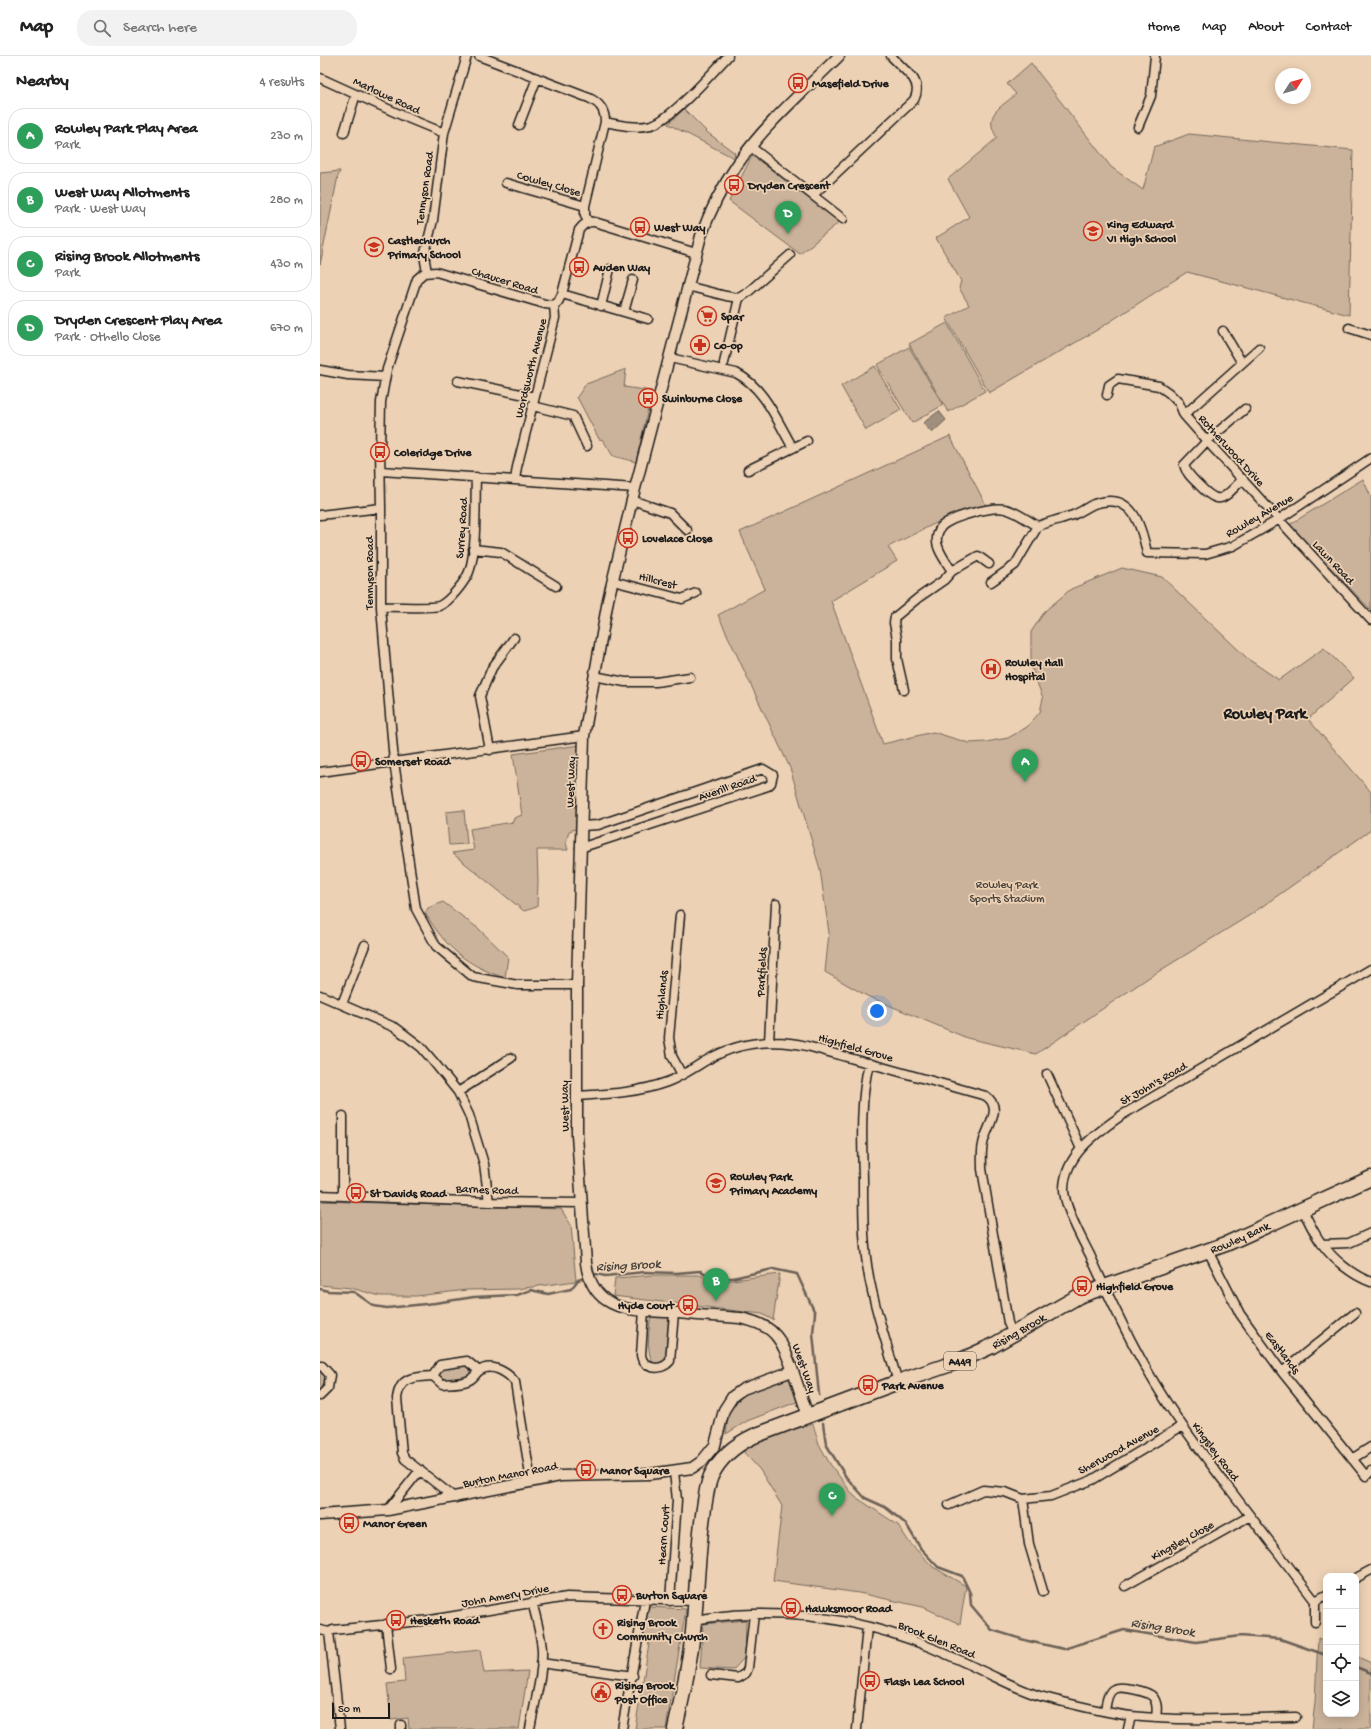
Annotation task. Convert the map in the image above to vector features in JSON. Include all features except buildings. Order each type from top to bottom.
[{"type":"highway","name":"Rowley Bank","points":[[1104,1286],[1208,1251],[1371,1178]]},
{"type":"highway","name":"Rising Brook","points":[[675,1729],[690,1661],[704,1504],[711,1477],[716,1467],[729,1451],[744,1441],[808,1416],[898,1382],[957,1362],[1013,1334],[1079,1296],[1104,1286]]},
{"type":"street","name":"Tennyson Road","points":[[467,56],[444,133],[433,220],[425,254],[427,272],[417,279],[389,362],[381,402],[380,607],[394,762],[416,909],[436,946],[473,977],[518,985],[577,985]]},
{"type":"street","points":[[479,56],[596,101],[604,110],[605,122],[585,206],[585,214],[588,222],[598,222],[696,253]]},
{"type":"street","points":[[605,122],[639,127],[659,123],[728,56]]},
{"type":"street","name":"West Way","points":[[808,1416],[781,1342],[773,1332],[762,1324],[740,1318],[626,1308],[612,1304],[599,1295],[590,1282],[587,1272],[577,1136],[577,985],[580,848],[584,736],[594,676],[613,581],[658,396],[670,358],[687,286],[706,222],[718,197],[738,164],[751,147],[838,56]]},
{"type":"street","points":[[813,195],[914,100],[917,90],[916,83],[891,56]]},
{"type":"street","points":[[1138,127],[1150,96],[1155,56]]},
{"type":"street","name":"Marlowe Road","points":[[320,78],[444,133]]},
{"type":"street","points":[[519,125],[537,78]]},
{"type":"street","points":[[344,132],[356,94]]},
{"type":"street","points":[[751,147],[843,219]]},
{"type":"street","name":"Cowley Close","points":[[506,183],[585,206]]},
{"type":"street","name":"Wordsworth Avenue","points":[[515,480],[555,318],[554,305],[558,302],[562,294],[579,230],[583,224],[588,222]]},
{"type":"street","points":[[687,286],[739,298],[747,293],[790,255]]},
{"type":"street","points":[[601,306],[610,269]]},
{"type":"street","name":"Chaucer Road","points":[[427,272],[436,272],[545,304],[554,305]]},
{"type":"street","points":[[624,312],[633,280]]},
{"type":"street","points":[[562,294],[648,319]]},
{"type":"street","points":[[724,363],[739,298]]},
{"type":"street","points":[[1349,328],[1371,335]]},
{"type":"street","points":[[1223,331],[1242,363]]},
{"type":"street","name":"Rotherwood Drive","points":[[1184,415],[1259,348]]},
{"type":"street","points":[[670,358],[736,373],[746,378],[763,396],[792,448]]},
{"type":"street","points":[[320,370],[348,375],[385,377]]},
{"type":"street","name":"Rotherwood Drive","points":[[1107,394],[1110,385],[1118,379],[1159,386],[1170,393],[1179,403],[1184,415],[1278,520]]},
{"type":"street","points":[[458,381],[535,397]]},
{"type":"street","points":[[533,406],[573,416],[586,446]]},
{"type":"street","points":[[1243,480],[1228,494],[1221,498],[1215,499],[1207,493],[1185,470],[1184,465],[1207,441],[1245,409]]},
{"type":"street","points":[[748,470],[807,441]]},
{"type":"street","name":"Rowley Avenue","points":[[1038,526],[1073,515],[1095,503],[1118,502],[1126,505],[1133,512],[1138,521],[1147,553],[1205,554],[1232,546],[1278,520],[1370,462]]},
{"type":"street","points":[[381,471],[635,488]]},
{"type":"street","name":"Surrey Road","points":[[380,607],[433,607],[444,603],[451,598],[470,570],[473,548],[476,477]]},
{"type":"street","points":[[632,500],[670,513],[687,530]]},
{"type":"street","points":[[320,515],[381,508]]},
{"type":"street","points":[[952,571],[936,540],[941,527],[948,522],[988,509],[1006,509],[1038,526],[1015,565],[991,582]]},
{"type":"street","name":"Lawn Road","points":[[1278,520],[1371,620]]},
{"type":"street","points":[[473,548],[501,552],[556,586]]},
{"type":"street","points":[[904,690],[897,659],[897,639],[894,623],[895,617],[918,598],[944,580],[952,571],[978,556],[989,564]]},
{"type":"street","name":"Hillcrest","points":[[613,581],[682,599],[696,593]]},
{"type":"street","points":[[490,750],[480,696],[492,668],[514,638]]},
{"type":"street","points":[[594,676],[625,682],[656,682],[690,677]]},
{"type":"street","points":[[320,772],[584,736]]},
{"type":"street","name":"Averill Road","points":[[580,848],[768,786],[771,783],[773,775],[763,769],[598,825],[581,826]]},
{"type":"street","name":"Parkfields","points":[[769,1042],[776,904]]},
{"type":"street","name":"Highlands","points":[[680,915],[669,1038],[672,1056],[682,1076]]},
{"type":"street","points":[[342,1004],[365,946]]},
{"type":"street","name":"St John's Road","points":[[1104,1286],[1065,1197],[1064,1188],[1068,1171],[1081,1149],[1098,1132],[1122,1115],[1371,969]]},
{"type":"street","points":[[320,995],[396,1028],[421,1048],[458,1092],[469,1115],[484,1164],[489,1202]]},
{"type":"street","name":"Highfield Grove","points":[[577,1096],[634,1092],[668,1082],[682,1076],[706,1061],[728,1050],[747,1044],[769,1042],[807,1046],[986,1096],[992,1103],[995,1112],[983,1143],[982,1169],[1008,1323],[1013,1334]]},
{"type":"street","points":[[458,1092],[511,1058]]},
{"type":"street","points":[[869,1063],[864,1090],[862,1125],[866,1245],[871,1290],[898,1382]]},
{"type":"street","points":[[1047,1074],[1081,1149]]},
{"type":"street","points":[[343,1116],[343,1196]]},
{"type":"street","name":"Barnes Road","points":[[320,1195],[489,1202],[582,1203]]},
{"type":"street","points":[[1302,1208],[1322,1244],[1346,1268],[1361,1278],[1371,1282]]},
{"type":"street","points":[[1322,1244],[1350,1243],[1371,1233]]},
{"type":"street","name":"Eastlands","points":[[1208,1251],[1240,1314],[1282,1372],[1366,1476],[1371,1471]]},
{"type":"street","name":"Kingsley Road","points":[[1104,1286],[1144,1364],[1182,1426],[1315,1601]]},
{"type":"street","points":[[644,1310],[641,1355],[645,1364],[653,1368],[662,1368],[670,1361],[674,1313]]},
{"type":"street","points":[[1282,1372],[1355,1313]]},
{"type":"street","points":[[433,1376],[440,1364],[467,1361],[479,1371]]},
{"type":"street","points":[[320,1366],[322,1366],[330,1374],[328,1388],[320,1396]]},
{"type":"street","points":[[388,1510],[420,1470],[405,1459],[402,1453],[397,1398],[398,1390],[403,1383],[412,1378],[433,1376],[442,1384],[466,1382],[474,1378],[479,1371],[490,1367],[503,1370],[510,1375],[515,1382],[531,1481]]},
{"type":"street","name":"Burton Manor Road","points":[[320,1515],[388,1510],[560,1476],[674,1472],[692,1468],[709,1454],[714,1445],[724,1410],[733,1396],[743,1389],[792,1371]]},
{"type":"street","name":"Sherwood Avenue","points":[[949,1505],[983,1490],[1005,1492],[1023,1499],[1051,1496],[1092,1480],[1182,1426]]},
{"type":"street","points":[[1352,1459],[1371,1446]]},
{"type":"street","name":"Burton Manor Road","points":[[420,1470],[454,1498]]},
{"type":"street","name":"Hearn Court","points":[[670,1601],[677,1500],[674,1472]]},
{"type":"street","points":[[1023,1499],[1029,1544],[1043,1591]]},
{"type":"street","name":"Kingsley Close","points":[[1125,1586],[1250,1516]]},
{"type":"street","points":[[1359,1576],[1371,1570]]},
{"type":"street","name":"John Amery Drive","points":[[320,1630],[329,1632],[333,1630],[430,1620],[567,1597],[695,1601]]},
{"type":"street","points":[[1315,1622],[1315,1601],[1323,1597]]},
{"type":"street","points":[[622,1729],[633,1676],[645,1600]]},
{"type":"street","points":[[530,1729],[541,1663],[541,1641],[532,1602]]},
{"type":"street","points":[[711,1675],[738,1678],[746,1672],[748,1668],[754,1614]]},
{"type":"street","name":"Brook Glen Road","points":[[694,1620],[754,1614],[818,1618],[867,1627],[905,1638],[931,1648],[1010,1685],[1038,1695],[1105,1712],[1130,1716],[1190,1719],[1296,1717]]},
{"type":"street","points":[[386,1624],[391,1669]]},
{"type":"street","points":[[857,1729],[867,1627]]},
{"type":"street","points":[[329,1632],[340,1729]]},
{"type":"street","points":[[541,1663],[633,1676]]},
{"type":"street","points":[[1105,1712],[1109,1693],[1113,1689],[1120,1687],[1147,1693],[1153,1697],[1157,1706],[1156,1718]]},
{"type":"street","points":[[1128,1729],[1130,1716]]},
{"type":"green space","name":"King Edward VI High School","points":[[1031,63],[1111,167],[1143,190],[1154,147],[1189,134],[1353,150],[1349,315],[1187,272],[1097,330],[989,393],[946,318],[969,305],[959,288],[961,281],[936,238],[969,217],[948,179],[997,138],[993,130],[992,117],[999,108],[1016,94],[1007,84]]},
{"type":"green space","points":[[684,109],[708,133],[735,153],[734,158],[668,124]]},
{"type":"green space","points":[[752,156],[843,219],[800,254],[729,201]]},
{"type":"green space","points":[[340,171],[338,176],[320,265],[320,173]]},
{"type":"green space","points":[[947,323],[985,391],[948,412],[909,344]]},
{"type":"green space","points":[[909,347],[943,405],[912,423],[877,365]]},
{"type":"green space","points":[[875,366],[901,410],[866,430],[841,386]]},
{"type":"green space","points":[[626,369],[624,387],[652,391],[636,462],[613,456],[603,440],[599,439],[577,397],[586,384]]},
{"type":"green space","name":"Rowley Park Sports Stadium","points":[[950,436],[987,507],[938,522],[888,547],[897,561],[831,601],[883,744],[933,732],[969,743],[986,742],[1008,738],[1027,727],[1040,712],[1043,698],[1031,667],[1031,632],[1045,611],[1071,589],[1122,568],[1162,577],[1248,659],[1279,680],[1324,648],[1354,678],[1308,719],[1371,792],[1371,830],[1250,915],[1148,978],[1036,1054],[967,1038],[867,996],[825,972],[829,933],[820,869],[790,768],[718,615],[765,589],[740,532]]},
{"type":"green space","points":[[1363,479],[1371,497],[1371,610],[1289,525]]},
{"type":"green space","points":[[580,745],[578,828],[569,831],[566,843],[568,850],[537,850],[537,907],[524,911],[452,853],[474,850],[470,829],[513,822],[514,818],[522,815],[513,754]]},
{"type":"green space","points":[[464,810],[467,844],[449,845],[446,812]]},
{"type":"green space","points":[[443,902],[479,929],[508,957],[505,978],[491,973],[468,961],[441,937],[425,913],[428,908]]},
{"type":"green space","points":[[320,1201],[561,1209],[571,1225],[576,1281],[517,1289],[467,1290],[416,1296],[380,1296],[351,1288],[320,1285]]},
{"type":"green space","points":[[780,1274],[773,1320],[762,1314],[613,1296],[615,1278],[654,1275],[699,1275],[717,1282]]},
{"type":"green space","points":[[651,1314],[669,1317],[665,1362],[656,1364],[652,1362],[649,1350],[648,1338]]},
{"type":"green space","points":[[464,1365],[473,1370],[471,1375],[464,1378],[445,1380],[439,1375],[440,1369]]},
{"type":"green space","points":[[320,1371],[325,1377],[324,1387],[320,1391]]},
{"type":"green space","points":[[791,1378],[799,1401],[747,1421],[726,1434],[729,1409],[744,1395],[757,1388]]},
{"type":"green space","points":[[813,1424],[819,1444],[830,1464],[854,1496],[898,1525],[909,1542],[933,1567],[966,1586],[960,1624],[923,1607],[859,1593],[773,1581],[782,1506],[760,1470],[741,1449],[790,1430]]},
{"type":"green space","points":[[649,1607],[686,1609],[666,1729],[635,1729],[649,1644],[643,1637],[647,1609]]},
{"type":"green space","points":[[746,1620],[745,1657],[733,1670],[700,1668],[703,1624]]},
{"type":"green space","points":[[1318,1638],[1323,1640],[1323,1717],[1359,1717],[1359,1657],[1371,1663],[1371,1729],[1312,1729],[1315,1702]]},
{"type":"green space","points":[[480,1650],[484,1673],[528,1671],[519,1729],[409,1729],[408,1718],[391,1720],[387,1684],[405,1682],[403,1658]]},
{"type":"shaded area","points":[[939,411],[946,420],[932,433],[923,423]]},
{"type":"waterway","name":"Rising Brook","points":[[592,1275],[597,1274],[605,1276],[645,1272],[676,1273],[700,1271],[715,1278],[733,1278],[773,1269],[797,1274],[815,1313],[813,1333],[819,1395]]},
{"type":"waterway","name":"Rising Brook","points":[[320,1289],[328,1291],[354,1292],[374,1306],[387,1308],[474,1297],[517,1295],[531,1290],[548,1294],[571,1289],[578,1280],[587,1277]]},
{"type":"waterway","name":"Rising Brook","points":[[823,1423],[826,1444],[846,1477],[865,1498],[885,1507],[906,1524],[921,1549],[938,1567],[962,1576],[970,1593],[971,1605],[992,1630],[1028,1641],[1064,1649],[1124,1630],[1196,1642],[1240,1636],[1280,1639],[1323,1654]]},
{"type":"waterway","name":"Rising Brook","points":[[1359,1668],[1371,1673]]},
{"type":"place","name":"Masefield Drive","points":[[798,83]]},
{"type":"place","name":"Dryden Crescent","points":[[734,185]]},
{"type":"place","name":"West Way","points":[[640,227]]},
{"type":"place","name":"King Edward VI High School","points":[[1093,231]]},
{"type":"place","name":"Dryden Crescent Play Area","points":[[788,234]]},
{"type":"place","name":"Castlechurch Primary School","points":[[374,247]]},
{"type":"place","name":"Auden Way","points":[[579,267]]},
{"type":"place","name":"Spar","points":[[707,316]]},
{"type":"place","name":"Co-op","points":[[700,345]]},
{"type":"place","name":"Swinburne Close","points":[[648,398]]},
{"type":"place","name":"Coleridge Drive","points":[[380,452]]},
{"type":"place","name":"Lovelace Close","points":[[628,538]]},
{"type":"place","name":"Rowley Hall Hospital","points":[[991,669]]},
{"type":"place","name":"Somerset Road","points":[[361,761]]},
{"type":"place","name":"Rowley Park Play Area","points":[[1025,782]]},
{"type":"place","name":"Rowley Park Primary Academy","points":[[716,1183]]},
{"type":"place","name":"St Davids Road","points":[[356,1193]]},
{"type":"place","name":"Highfield Grove","points":[[1082,1286]]},
{"type":"place","name":"West Way Allotments","points":[[716,1301]]},
{"type":"place","name":"Hyde Court","points":[[688,1305]]},
{"type":"place","name":"Park Avenue","points":[[868,1385]]},
{"type":"place","name":"Manor Square","points":[[586,1470]]},
{"type":"place","name":"Rising Brook Allotments","points":[[832,1516]]},
{"type":"place","name":"Manor Green","points":[[349,1523]]},
{"type":"place","name":"Burton Square","points":[[622,1595]]},
{"type":"place","name":"Hawksmoor Road","points":[[791,1608]]},
{"type":"place","name":"Hesketh Road","points":[[396,1620]]},
{"type":"place","name":"Rising Brook Community Church","points":[[603,1629]]},
{"type":"place","name":"Flash Lea School","points":[[870,1681]]},
{"type":"place","name":"Rising Brook Post Office","points":[[601,1692]]},
{"type":"district","name":"Rowley Park","points":[[1265,712]]}]
